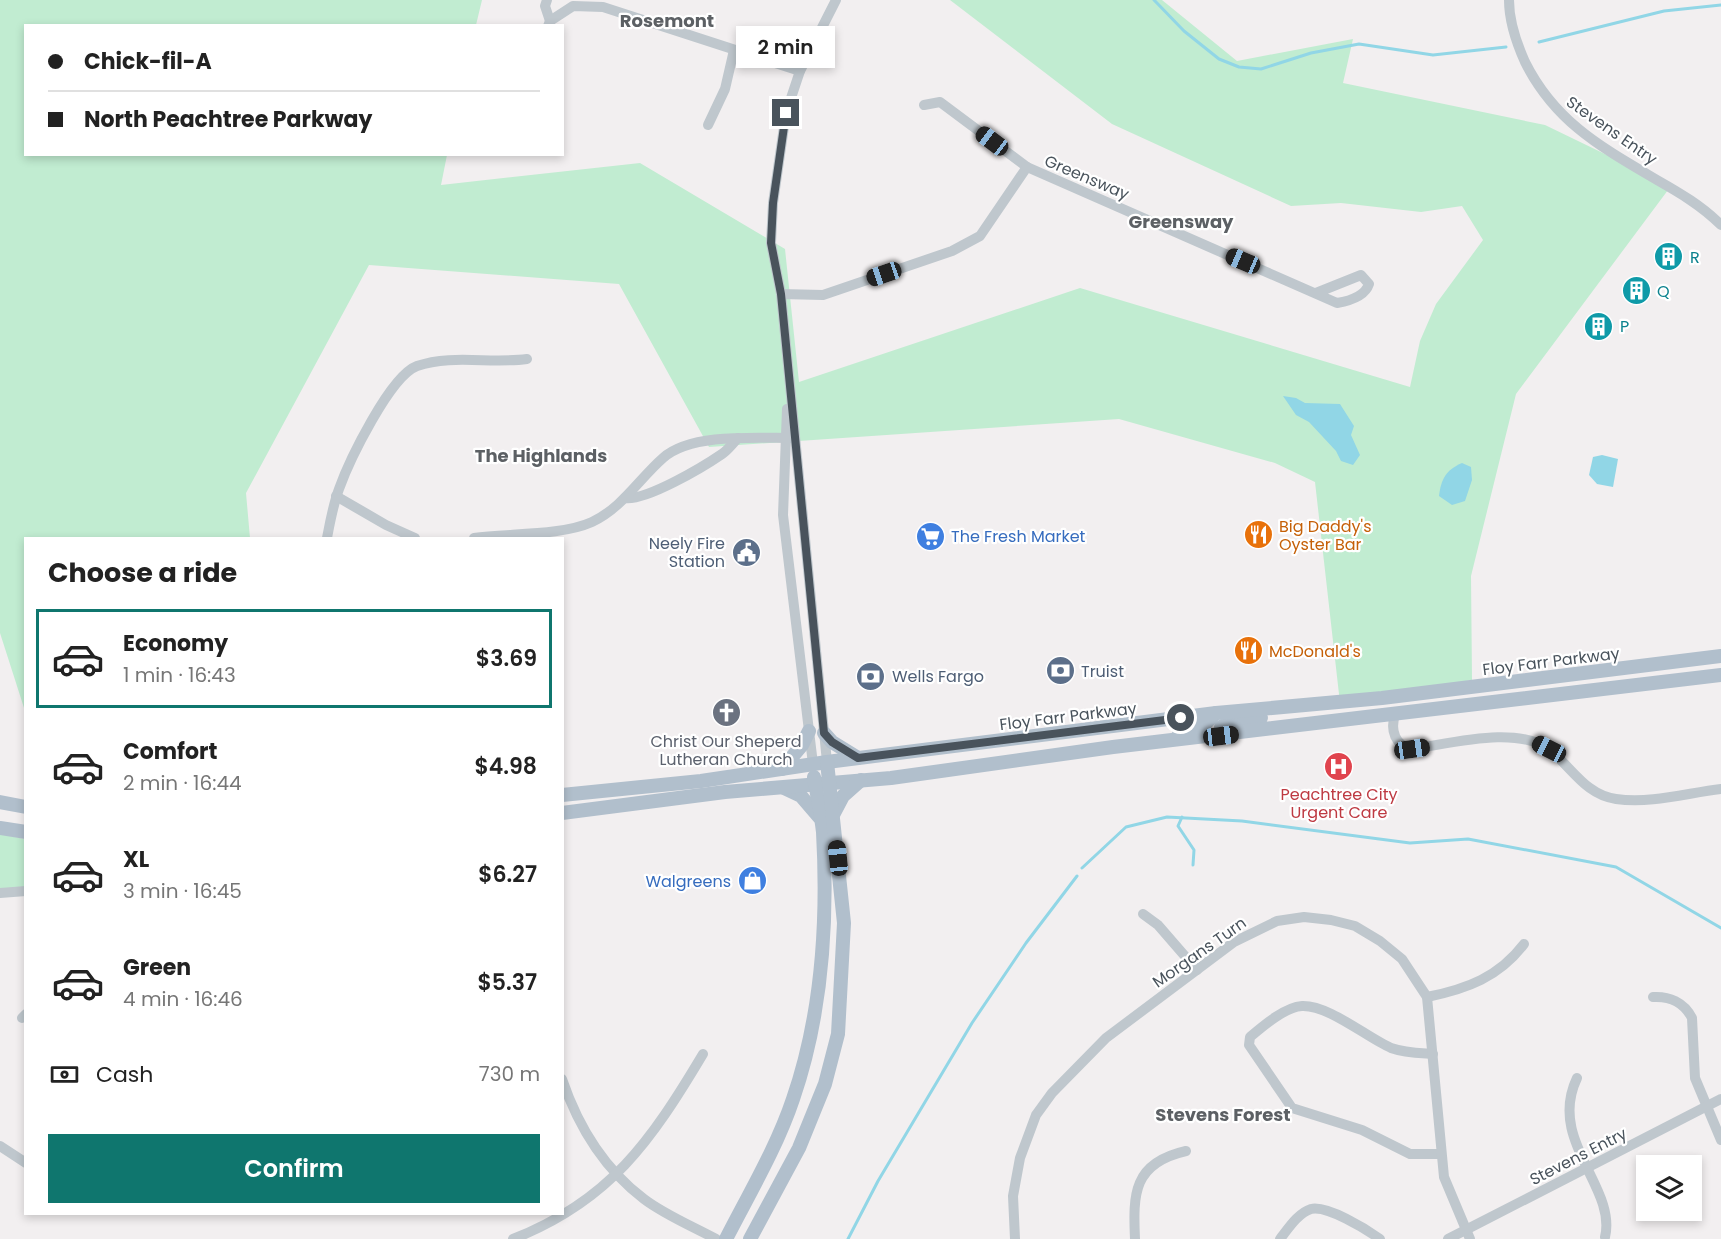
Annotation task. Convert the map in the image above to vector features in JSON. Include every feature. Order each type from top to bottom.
[{"type":"main road","name":"Floy Farr Parkway","points":[[564,795],[700,781],[827,762],[1216,713],[1289,707],[1721,656]]},
{"type":"main road","name":"Floy Farr Parkway","points":[[564,813],[861,780],[1113,747],[1721,675]]},
{"type":"main road","points":[[1221,736],[1221,728],[1226,724],[1278,716],[1289,707]]},
{"type":"main road","points":[[1113,747],[1124,738],[1195,730],[1202,727],[1216,713]]},
{"type":"main road","points":[[782,769],[802,745],[809,731]]},
{"type":"main road","points":[[824,733],[832,742],[858,758]]},
{"type":"main road","points":[[726,1239],[793,1101],[808,1050],[820,974],[823,882],[830,783],[827,762]]},
{"type":"main road","points":[[750,1239],[799,1148],[833,1057],[841,1009],[844,923],[827,817],[815,784],[813,764]]},
{"type":"main road","points":[[827,817],[843,796],[861,780]]},
{"type":"main road","points":[[782,788],[801,796],[827,817]]},
{"type":"main road","points":[[0,802],[24,807]]},
{"type":"main road","points":[[0,828],[24,832]]},
{"type":"street","points":[[547,0],[545,6],[549,23],[579,3],[603,7],[800,71]]},
{"type":"street","points":[[827,762],[791,438],[789,370],[781,294],[771,243],[773,203],[786,113],[800,71],[836,0]]},
{"type":"street","name":"Stevens Entry","points":[[1509,0],[1509,12],[1520,51],[1551,105],[1572,124],[1616,156],[1702,207],[1721,225]]},
{"type":"street","points":[[708,125],[725,89],[734,50]]},
{"type":"street","name":"Greensway","points":[[924,105],[940,102],[1027,167],[1316,293]]},
{"type":"street","points":[[781,294],[823,295],[952,251],[980,236],[1027,167]]},
{"type":"street","points":[[327,537],[336,496],[387,394],[401,377],[415,367],[437,361],[527,359]]},
{"type":"street","points":[[506,537],[591,523],[625,498],[665,456],[692,444],[738,438],[791,438]]},
{"type":"street","points":[[625,498],[633,499],[662,486],[724,453],[738,438]]},
{"type":"street","points":[[791,438],[783,515],[813,764]]},
{"type":"street","points":[[336,496],[386,525],[413,537]]},
{"type":"street","points":[[800,655],[816,652]]},
{"type":"street","points":[[1395,714],[1393,729],[1403,747],[1412,749],[1489,738],[1532,740],[1549,749],[1592,791],[1615,799],[1657,799],[1721,789]]},
{"type":"street","points":[[0,893],[24,891]]},
{"type":"street","points":[[1143,914],[1158,925],[1197,970]]},
{"type":"street","name":"Morgans Turn","points":[[1015,1239],[1013,1196],[1020,1158],[1036,1114],[1052,1093],[1106,1038],[1234,942],[1262,927],[1291,919],[1316,917],[1355,926],[1380,941],[1402,959],[1427,997],[1444,1178],[1468,1234]]},
{"type":"street","points":[[1427,997],[1460,988],[1497,972],[1506,966],[1524,944]]},
{"type":"street","points":[[1653,997],[1668,996],[1688,1011],[1692,1018],[1695,1078],[1721,1140]]},
{"type":"street","points":[[1433,1054],[1403,1052],[1330,1015],[1303,1006],[1291,1009],[1259,1029],[1250,1037],[1249,1045],[1292,1108],[1362,1130],[1410,1154],[1440,1154]]},
{"type":"street","points":[[513,1239],[536,1235],[572,1211],[616,1175],[651,1136],[703,1054]]},
{"type":"street","points":[[1577,1078],[1571,1090],[1570,1120],[1609,1221],[1605,1237]]},
{"type":"street","points":[[564,1084],[583,1129],[616,1175],[645,1200],[716,1239]]},
{"type":"street","name":"Stevens Entry","points":[[1448,1239],[1468,1234],[1721,1100]]},
{"type":"street","points":[[0,1146],[24,1162]]},
{"type":"street","points":[[1135,1239],[1136,1189],[1158,1162],[1173,1154],[1186,1151]]},
{"type":"street","points":[[1280,1239],[1300,1215],[1310,1209],[1322,1208],[1380,1239]]},
{"type":"green space","points":[[0,0],[482,0],[476,24],[24,24],[24,156],[447,156],[441,185],[640,163],[785,249],[799,382],[1080,288],[1410,387],[1420,341],[1436,304],[1483,240],[1462,206],[1421,212],[1341,203],[1291,206],[1112,124],[950,0],[1162,0],[1237,61],[1353,39],[1343,83],[1545,125],[1671,186],[1516,394],[1471,576],[1472,680],[1340,703],[1315,482],[1275,463],[1119,419],[709,447],[619,284],[369,265],[246,493],[250,537],[24,537],[24,708],[0,633]]},
{"type":"green space","points":[[0,834],[24,839],[24,889],[0,890]]},
{"type":"water","points":[[1283,396],[1296,398],[1305,403],[1340,404],[1354,426],[1351,435],[1360,455],[1353,465],[1341,461],[1336,451],[1309,422],[1296,415]]},
{"type":"water","points":[[1602,455],[1618,459],[1613,487],[1597,484],[1589,475],[1593,457]]},
{"type":"water","points":[[1462,463],[1471,467],[1472,480],[1465,501],[1452,505],[1439,496],[1440,490],[1448,472]]},
{"type":"waterway","points":[[1154,0],[1184,31],[1219,59],[1239,67],[1261,69],[1311,53],[1359,44],[1433,55],[1506,47]]},
{"type":"waterway","points":[[1539,42],[1664,11],[1721,5]]},
{"type":"waterway","points":[[1082,868],[1126,827],[1167,817],[1242,821],[1410,843],[1468,839],[1616,867],[1721,928]]},
{"type":"waterway","points":[[1182,817],[1178,826],[1194,850],[1193,865]]},
{"type":"waterway","points":[[848,1239],[878,1181],[972,1023],[1026,943],[1077,876]]},
{"type":"place","name":"R","points":[[1669,257]]},
{"type":"place","name":"Q","points":[[1636,291]]},
{"type":"place","name":"P","points":[[1599,326]]},
{"type":"place","name":"Big Daddy's Oyster Bar","points":[[1258,535]]},
{"type":"place","name":"The Fresh Market","points":[[930,536]]},
{"type":"place","name":"Neely Fire Station","points":[[746,552]]},
{"type":"place","name":"McDonald's","points":[[1248,651]]},
{"type":"place","name":"Truist","points":[[1060,671]]},
{"type":"place","name":"Wells Fargo","points":[[871,676]]},
{"type":"place","name":"Christ Our Sheperd Lutheran Church","points":[[726,713]]},
{"type":"place","name":"Peachtree City Urgent Care","points":[[1339,766]]},
{"type":"place","name":"Walgreens","points":[[752,881]]},
{"type":"district","name":"Rosemont","points":[[667,21]]},
{"type":"district","name":"Greensway","points":[[1181,222]]},
{"type":"district","name":"The Highlands","points":[[541,456]]},
{"type":"district","name":"Stevens Forest","points":[[1223,1115]]},
{"type":"route","points":[[786,113],[773,203],[771,243],[781,294],[824,733],[844,751],[858,758],[1181,718]]}]
